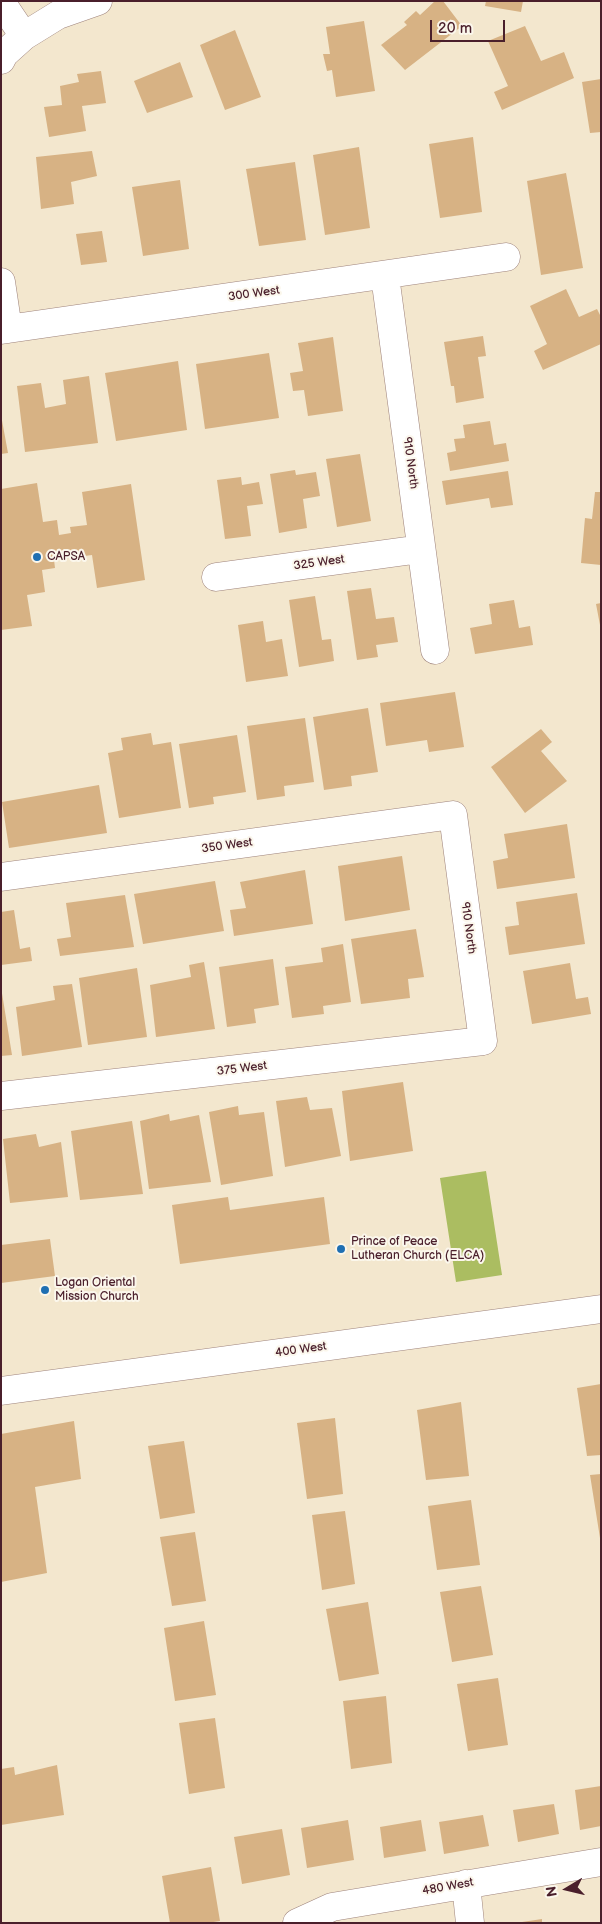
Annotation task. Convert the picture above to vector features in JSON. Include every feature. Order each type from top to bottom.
[{"type":"street","points":[[1,60],[4,54],[24,36],[58,16],[98,1]]},
{"type":"street","points":[[1,2],[24,36]]},
{"type":"street","name":"300 West","points":[[4,330],[506,257]]},
{"type":"street","name":"910 North","points":[[385,276],[435,650]]},
{"type":"street","points":[[1,282],[4,330]]},
{"type":"street","name":"325 West","points":[[216,577],[421,549]]},
{"type":"street","name":"910 North","points":[[453,815],[483,1041]]},
{"type":"street","name":"350 West","points":[[1,877],[453,815]]},
{"type":"street","name":"375 West","points":[[1,1096],[483,1041]]},
{"type":"street","name":"400 West","points":[[1,1391],[601,1309]]},
{"type":"street","name":"480 West","points":[[297,1923],[332,1907],[601,1862]]},
{"type":"street","points":[[466,1884],[470,1923]]},
{"type":"green space","points":[[486,1171],[502,1275],[456,1282],[440,1178]]},
{"type":"building","points":[[435,1],[443,1],[462,26],[405,70],[381,45],[407,25],[404,22],[416,11],[420,15]]},
{"type":"building","points":[[486,1],[523,1],[521,12],[485,6]]},
{"type":"building","points":[[364,21],[375,91],[336,97],[332,70],[327,71],[323,54],[330,54],[326,27]]},
{"type":"building","points":[[525,26],[541,61],[564,52],[574,78],[502,110],[494,92],[508,86],[488,41]]},
{"type":"building","points":[[235,30],[261,97],[225,110],[200,45]]},
{"type":"building","points":[[180,62],[193,97],[147,113],[134,81]]},
{"type":"building","points":[[101,71],[106,103],[82,106],[86,131],[49,137],[44,107],[62,105],[60,86],[79,82],[77,74]]},
{"type":"building","points":[[601,79],[601,132],[590,133],[582,82]]},
{"type":"building","points":[[473,137],[482,212],[440,218],[429,144]]},
{"type":"building","points":[[359,147],[370,228],[325,235],[313,155]]},
{"type":"building","points":[[92,151],[97,176],[71,182],[74,204],[41,209],[36,157]]},
{"type":"building","points":[[295,162],[306,240],[259,246],[246,169]]},
{"type":"building","points":[[566,173],[583,268],[541,275],[527,181]]},
{"type":"building","points":[[180,180],[189,249],[143,256],[132,187]]},
{"type":"building","points":[[102,231],[107,262],[81,265],[76,234]]},
{"type":"building","points":[[566,289],[579,317],[597,309],[601,317],[601,344],[543,370],[534,351],[547,344],[530,306]]},
{"type":"building","points":[[483,336],[486,356],[478,357],[484,398],[456,403],[454,386],[451,386],[444,342]]},
{"type":"building","points":[[333,337],[343,411],[308,416],[304,390],[293,391],[290,373],[303,371],[298,343]]},
{"type":"building","points":[[269,353],[279,418],[205,429],[196,364]]},
{"type":"building","points":[[178,361],[187,430],[116,441],[105,373]]},
{"type":"building","points":[[89,376],[98,443],[25,452],[17,386],[41,383],[45,408],[66,404],[63,380]]},
{"type":"building","points":[[1,415],[8,453],[1,454]]},
{"type":"building","points":[[490,421],[494,445],[506,443],[509,461],[450,471],[447,453],[456,451],[454,439],[465,438],[463,425]]},
{"type":"building","points":[[360,454],[371,521],[337,527],[326,459]]},
{"type":"building","points":[[295,470],[296,475],[316,472],[320,496],[303,499],[307,528],[279,533],[270,474]]},
{"type":"building","points":[[508,471],[513,505],[491,508],[489,498],[446,505],[442,481]]},
{"type":"building","points":[[241,477],[242,485],[259,482],[263,504],[247,506],[251,536],[225,539],[217,480]]},
{"type":"building","name":"CAPSA","points":[[37,483],[43,522],[57,520],[59,535],[71,533],[70,527],[87,525],[82,492],[131,484],[145,580],[97,588],[92,555],[54,560],[55,568],[42,570],[45,592],[27,595],[32,626],[1,630],[1,489]]},
{"type":"building","points":[[595,492],[601,492],[601,565],[581,563],[585,518],[592,519]]},
{"type":"building","points":[[371,588],[376,619],[394,617],[398,642],[376,645],[378,657],[357,660],[347,591]]},
{"type":"building","points":[[315,596],[322,640],[331,639],[334,661],[299,667],[289,600]]},
{"type":"building","points":[[514,600],[519,628],[530,626],[533,645],[475,654],[470,628],[492,624],[489,604]]},
{"type":"building","points":[[601,603],[601,625],[600,625],[596,604]]},
{"type":"building","points":[[263,621],[266,642],[282,639],[288,676],[246,682],[238,625]]},
{"type":"building","points":[[455,692],[464,747],[429,752],[427,740],[386,746],[380,703]]},
{"type":"building","points":[[368,708],[378,772],[351,776],[352,786],[324,790],[313,717]]},
{"type":"building","points":[[305,718],[314,782],[284,786],[285,796],[257,800],[247,726]]},
{"type":"building","points":[[541,729],[552,742],[541,751],[567,781],[525,813],[491,767]]},
{"type":"building","points":[[151,733],[153,745],[171,742],[181,808],[119,818],[108,753],[123,750],[121,738]]},
{"type":"building","points":[[237,735],[246,792],[213,797],[214,804],[189,808],[179,744]]},
{"type":"building","points":[[99,785],[107,833],[9,848],[2,802]]},
{"type":"building","points":[[567,824],[575,878],[497,889],[493,861],[508,858],[504,834]]},
{"type":"building","points":[[402,856],[410,910],[345,921],[338,866]]},
{"type":"building","points":[[305,870],[313,924],[234,936],[230,910],[246,908],[240,882]]},
{"type":"building","points":[[215,881],[224,931],[143,944],[134,894]]},
{"type":"building","points":[[577,893],[585,944],[509,955],[505,927],[519,925],[516,902]]},
{"type":"building","points":[[125,895],[134,947],[60,956],[57,939],[71,937],[66,903]]},
{"type":"building","points":[[14,910],[20,949],[30,947],[32,961],[1,965],[1,912]]},
{"type":"building","points":[[416,929],[424,977],[408,979],[410,998],[361,1004],[351,939]]},
{"type":"building","points":[[343,944],[351,1002],[323,1006],[324,1014],[292,1018],[285,967],[323,962],[321,948]]},
{"type":"building","points":[[273,959],[279,1005],[254,1009],[256,1023],[227,1027],[219,967]]},
{"type":"building","points":[[204,962],[215,1029],[156,1037],[150,985],[191,977],[189,965]]},
{"type":"building","points":[[570,963],[576,999],[588,997],[591,1014],[532,1024],[523,971]]},
{"type":"building","points":[[137,968],[147,1037],[88,1045],[79,978]]},
{"type":"building","points":[[72,984],[82,1047],[22,1056],[16,1007],[55,1000],[53,986]]},
{"type":"building","points":[[1,987],[12,1055],[1,1056]]},
{"type":"building","points":[[403,1082],[413,1151],[350,1161],[342,1091]]},
{"type":"building","points":[[307,1097],[310,1110],[332,1108],[341,1156],[285,1167],[276,1101]]},
{"type":"building","points":[[238,1106],[239,1115],[264,1112],[273,1176],[221,1185],[209,1112]]},
{"type":"building","points":[[169,1114],[170,1121],[199,1115],[211,1182],[149,1189],[140,1121]]},
{"type":"building","points":[[132,1121],[143,1194],[80,1200],[71,1131]]},
{"type":"building","points":[[36,1134],[39,1147],[61,1142],[68,1197],[10,1203],[3,1139]]},
{"type":"building","points":[[228,1197],[230,1210],[324,1197],[330,1244],[180,1264],[172,1205]]},
{"type":"building","points":[[50,1239],[55,1276],[1,1283],[1,1245]]},
{"type":"building","points":[[601,1384],[601,1455],[587,1456],[577,1388]]},
{"type":"building","points":[[461,1402],[469,1476],[426,1480],[417,1410]]},
{"type":"building","points":[[335,1418],[343,1494],[307,1499],[297,1423]]},
{"type":"building","points":[[74,1421],[81,1479],[35,1487],[47,1573],[1,1582],[1,1434]]},
{"type":"building","points":[[184,1441],[195,1513],[160,1519],[148,1446]]},
{"type":"building","points":[[601,1474],[601,1538],[600,1538],[590,1475]]},
{"type":"building","points":[[471,1500],[480,1565],[437,1570],[428,1506]]},
{"type":"building","points":[[345,1511],[355,1584],[322,1590],[312,1515]]},
{"type":"building","points":[[195,1532],[206,1601],[172,1606],[160,1537]]},
{"type":"building","points":[[481,1586],[493,1655],[452,1662],[440,1592]]},
{"type":"building","points":[[368,1602],[379,1674],[339,1681],[326,1609]]},
{"type":"building","points":[[204,1621],[216,1695],[175,1701],[164,1628]]},
{"type":"building","points":[[498,1678],[508,1745],[468,1751],[457,1684]]},
{"type":"building","points":[[386,1696],[392,1763],[351,1769],[343,1701]]},
{"type":"building","points":[[215,1718],[225,1788],[189,1794],[179,1723]]},
{"type":"building","points":[[57,1765],[64,1815],[1,1825],[1,1769],[14,1767],[15,1775]]},
{"type":"building","points":[[601,1786],[601,1826],[580,1830],[575,1790]]},
{"type":"building","points":[[554,1804],[559,1834],[518,1842],[513,1810]]},
{"type":"building","points":[[483,1815],[489,1846],[444,1854],[439,1822]]},
{"type":"building","points":[[348,1820],[354,1860],[307,1868],[301,1828]]},
{"type":"building","points":[[421,1820],[426,1851],[384,1858],[380,1827]]},
{"type":"building","points":[[282,1829],[290,1875],[242,1884],[234,1837]]},
{"type":"building","points":[[211,1867],[220,1921],[170,1923],[162,1876]]},
{"type":"building","points":[[542,1919],[542,1923],[522,1922]]},
{"type":"place","name":"CAPSA","points":[[37,557]]},
{"type":"place","name":"Prince of Peace Lutheran Church (ELCA)","points":[[341,1249]]},
{"type":"place","name":"Logan Oriental Mission Church","points":[[45,1290]]}]
